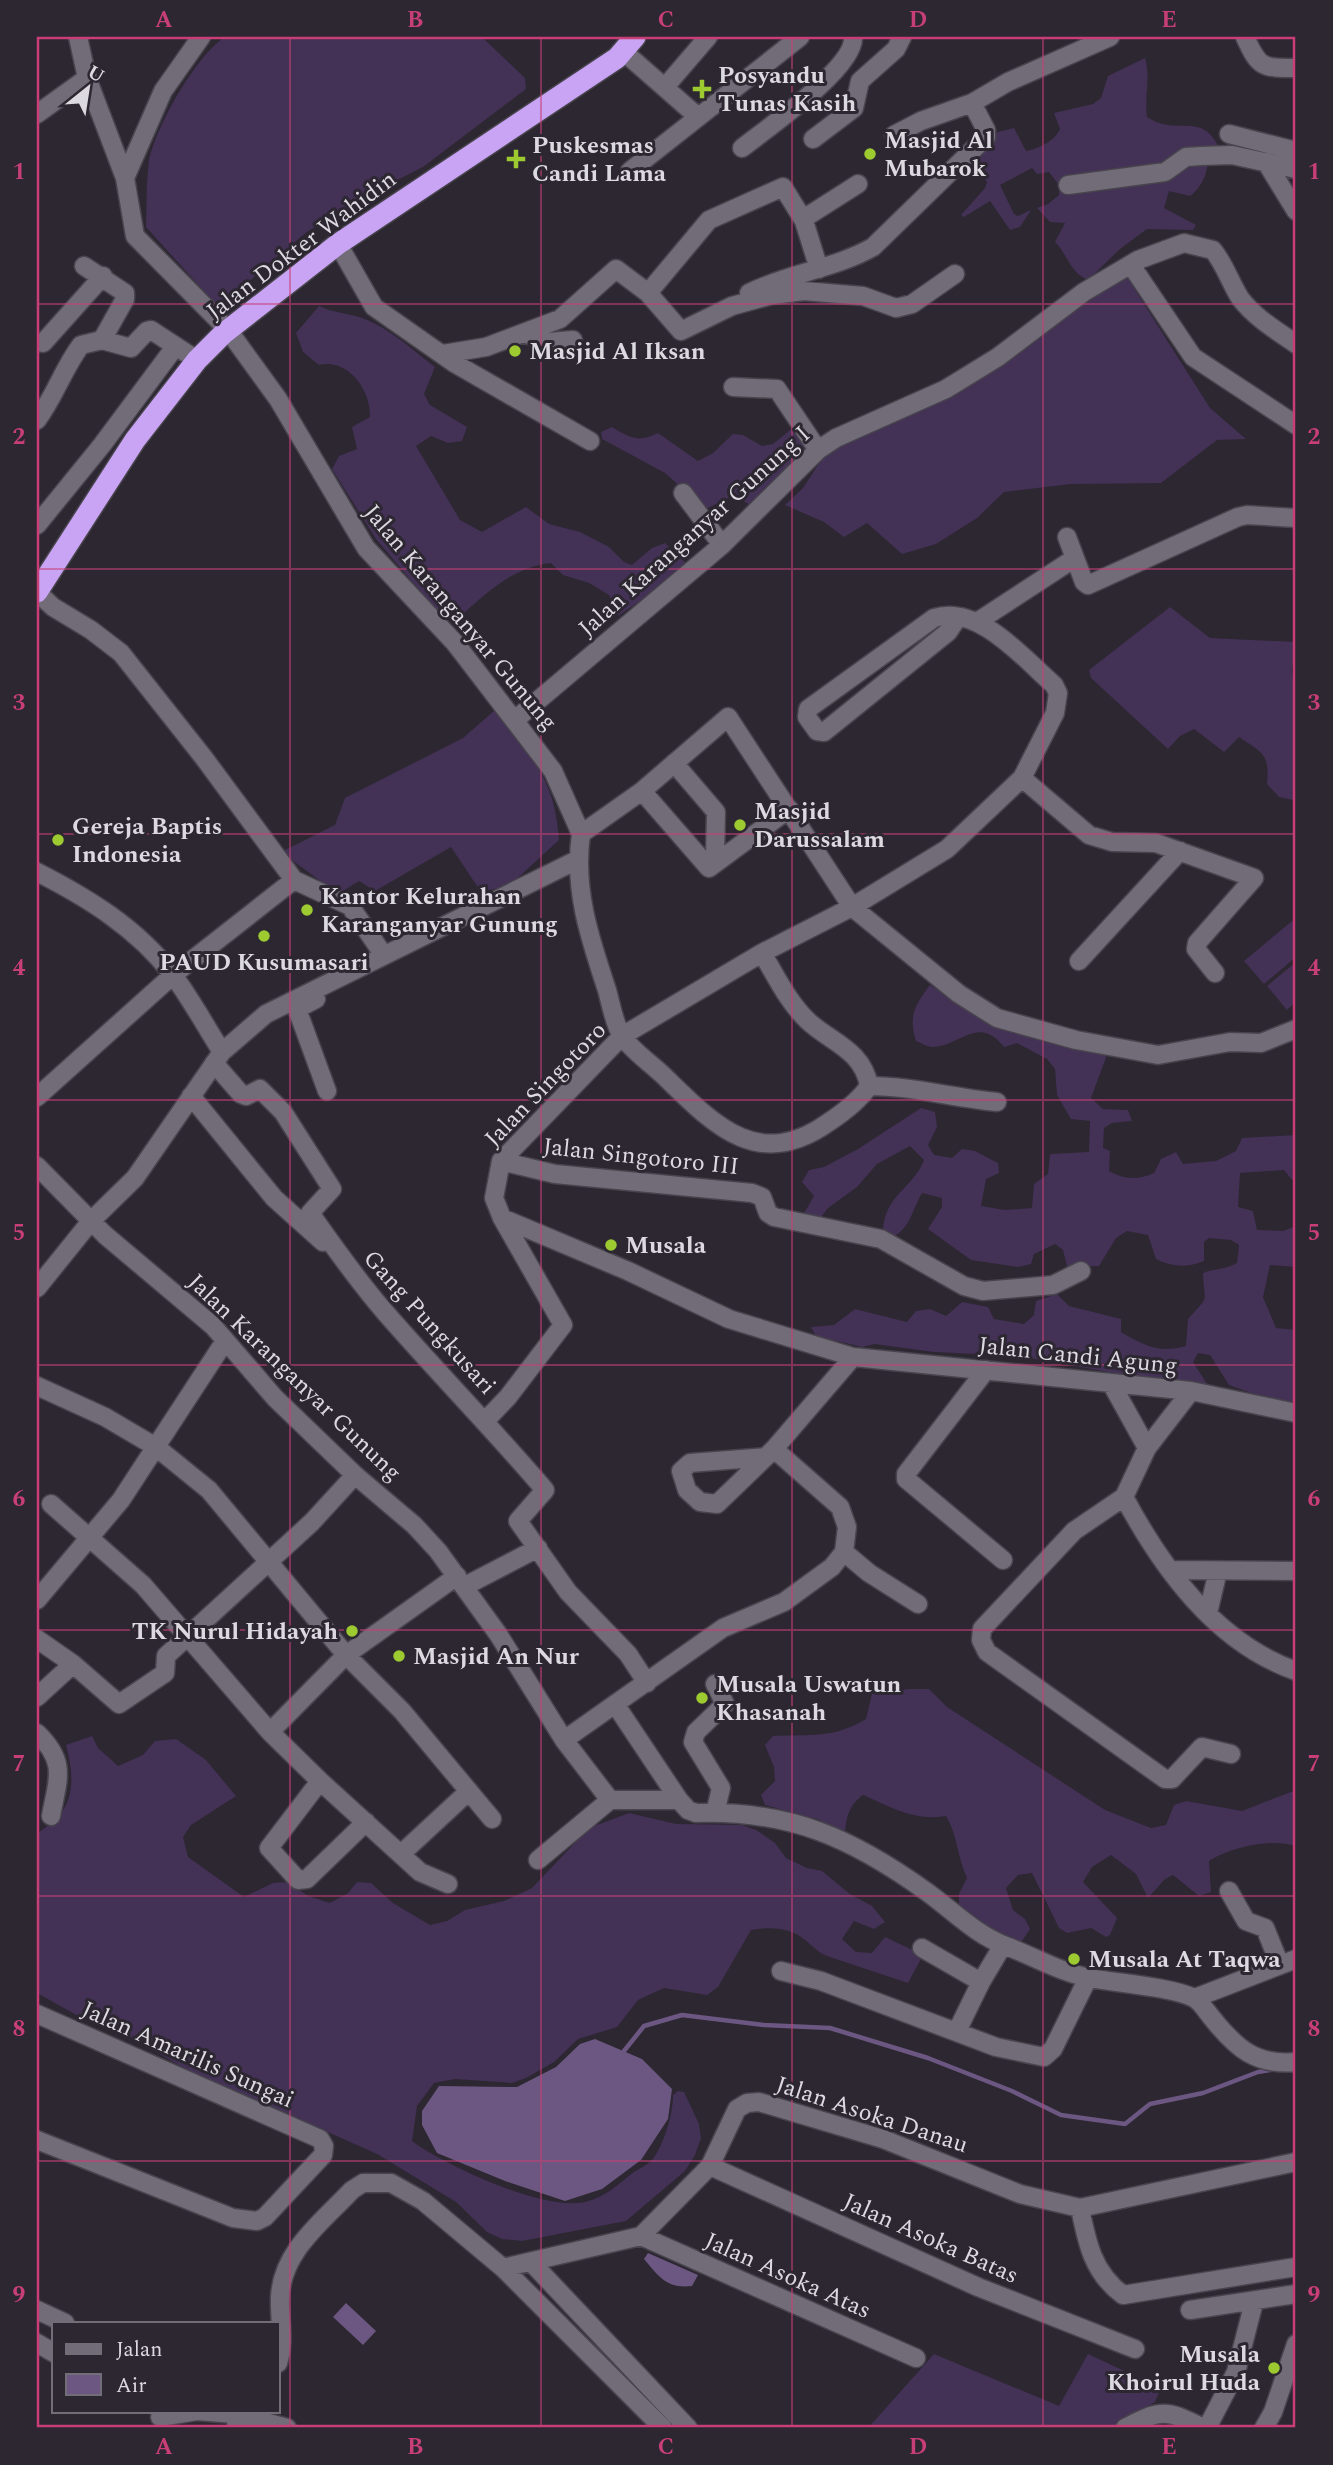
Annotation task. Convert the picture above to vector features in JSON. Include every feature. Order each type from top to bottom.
[{"type":"highway","name":"Jalan Dokter Wahidin","points":[[37,592],[135,440],[197,360],[228,330],[338,244],[630,44]]},
{"type":"street","name":"Jalan Karanganyar Gunung","points":[[78,37],[87,78],[125,178],[135,236],[228,330],[278,399],[366,548],[454,643],[554,771],[581,834]]},
{"type":"street","points":[[125,178],[163,91],[201,37]]},
{"type":"street","points":[[665,87],[708,37]]},
{"type":"street","points":[[631,171],[800,37]]},
{"type":"street","points":[[742,148],[822,83],[850,51],[853,37]]},
{"type":"street","points":[[813,139],[854,108],[860,81],[896,49],[902,37]]},
{"type":"street","points":[[894,135],[921,121],[972,103],[1061,57],[1110,37]]},
{"type":"street","points":[[1245,37],[1256,61],[1269,68],[1296,68]]},
{"type":"street","points":[[630,44],[665,87],[697,116]]},
{"type":"street","points":[[37,114],[87,78]]},
{"type":"street","points":[[732,306],[745,295],[797,273],[851,260],[873,247],[972,153],[987,133],[972,103]]},
{"type":"street","points":[[1229,134],[1296,151]]},
{"type":"street","points":[[1068,185],[1164,172],[1185,158],[1201,156],[1232,155],[1296,169]]},
{"type":"street","points":[[1266,162],[1296,211]]},
{"type":"street","points":[[803,219],[859,184]]},
{"type":"street","points":[[648,293],[709,220],[783,187],[803,219],[820,269]]},
{"type":"street","name":"Jalan Karanganyar Gunung I","points":[[516,719],[722,545],[818,450],[836,439],[946,389],[998,357],[1084,292],[1167,246],[1184,243],[1213,250],[1226,268],[1239,296],[1252,312],[1296,344]]},
{"type":"street","points":[[338,244],[371,304],[443,354],[590,441]]},
{"type":"street","points":[[84,265],[103,276],[126,296],[102,340]]},
{"type":"street","points":[[1131,265],[1192,358],[1296,425]]},
{"type":"street","points":[[443,354],[486,346],[567,315],[616,269],[648,293],[681,331],[732,306],[772,295],[804,291],[863,296],[880,305],[904,306],[955,274]]},
{"type":"street","points":[[70,360],[40,341],[103,276]]},
{"type":"street","points":[[37,420],[54,397],[60,377],[81,345],[102,340],[129,349],[150,330],[197,360]]},
{"type":"street","points":[[524,332],[550,342],[573,340]]},
{"type":"street","points":[[37,525],[102,445],[175,347]]},
{"type":"street","points":[[733,387],[761,386],[777,389],[818,450]]},
{"type":"street","points":[[682,493],[722,545]]},
{"type":"street","points":[[1067,537],[1084,582],[1088,585],[1238,517],[1247,515],[1296,518]]},
{"type":"street","points":[[977,622],[1075,558]]},
{"type":"street","points":[[37,592],[53,607],[91,630],[121,653],[204,758],[294,880],[350,906],[383,954]]},
{"type":"street","points":[[934,618],[957,618],[948,632],[824,732],[817,731],[807,717],[808,709],[843,683],[934,618]]},
{"type":"street","name":"Jalan Singotoro","points":[[502,1218],[494,1198],[501,1161],[622,1036],[762,953],[852,907],[947,849],[1023,778],[1055,713],[1058,693],[1054,685],[977,622],[957,618]]},
{"type":"street","points":[[843,683],[858,703]]},
{"type":"street","points":[[997,1102],[949,1097],[907,1087],[867,1089],[823,1126],[799,1139],[776,1144],[754,1143],[703,1114],[622,1036],[583,916],[577,860],[581,834],[642,791],[728,717],[852,907],[959,994],[997,1018],[1076,1040],[1158,1055],[1230,1042],[1261,1043],[1296,1029]]},
{"type":"street","points":[[674,763],[716,812],[713,865]]},
{"type":"street","points":[[1023,778],[1089,835],[1100,841],[1146,841],[1254,878],[1197,943],[1196,949],[1215,973]]},
{"type":"street","points":[[642,791],[713,865]]},
{"type":"street","points":[[713,865],[789,809]]},
{"type":"street","points":[[1079,961],[1180,851]]},
{"type":"street","points":[[37,1288],[91,1221],[135,1178],[218,1058],[266,1014],[577,860]]},
{"type":"street","points":[[37,872],[108,912],[144,943],[173,975],[218,1058],[241,1094],[246,1096],[260,1089],[283,1112],[332,1189],[310,1213],[339,1256]]},
{"type":"street","points":[[37,1097],[173,975],[294,880]]},
{"type":"street","points":[[762,953],[788,998],[807,1020],[848,1049],[867,1089]]},
{"type":"street","points":[[327,1091],[297,1009],[329,992],[347,972]]},
{"type":"street","points":[[191,1096],[274,1198],[339,1256]]},
{"type":"street","name":"Jalan Singotoro III","points":[[501,1161],[555,1174],[752,1193],[762,1197],[768,1213],[774,1217],[876,1238],[964,1286],[983,1291],[1053,1285],[1081,1271]]},
{"type":"street","name":"Jalan Karanganyar Gunung","points":[[37,1166],[91,1221],[213,1326],[275,1398],[355,1475],[414,1525],[461,1581],[564,1740],[610,1800]]},
{"type":"street","points":[[502,1218],[628,1271],[729,1319],[853,1357],[840,1376],[770,1453],[839,1507],[847,1527],[844,1552],[832,1567],[784,1602],[723,1628],[564,1740]]},
{"type":"street","name":"Gang Pungkusari","points":[[486,1420],[508,1397],[563,1325],[502,1218]]},
{"type":"street","name":"Gang Pungkusari","points":[[339,1256],[385,1312],[486,1420],[545,1490],[518,1518],[538,1548]]},
{"type":"street","points":[[37,1600],[92,1538],[156,1447],[225,1341]]},
{"type":"street","name":"Jalan Candi Agung","points":[[853,1357],[1191,1391],[1296,1413]]},
{"type":"street","points":[[986,1370],[906,1475],[906,1479],[1003,1560]]},
{"type":"street","points":[[1111,1383],[1147,1448]]},
{"type":"street","points":[[37,1387],[105,1417],[156,1447],[209,1490],[345,1655],[402,1711],[492,1819]]},
{"type":"street","points":[[1191,1391],[1147,1448],[1124,1497],[1074,1531],[982,1629],[981,1640],[987,1652],[1165,1780],[1172,1779],[1202,1747],[1231,1754]]},
{"type":"street","points":[[37,1639],[73,1664],[119,1704],[165,1673],[164,1659],[312,1522],[355,1475]]},
{"type":"street","points":[[1124,1497],[1151,1548],[1208,1613],[1240,1644],[1296,1671]]},
{"type":"street","points":[[51,1504],[144,1585],[270,1732],[320,1781],[420,1872],[448,1884]]},
{"type":"street","points":[[270,1732],[345,1655],[461,1581],[538,1548],[568,1592],[628,1654],[646,1683]]},
{"type":"street","points":[[844,1552],[869,1573],[918,1604]]},
{"type":"street","points":[[1170,1570],[1296,1571]]},
{"type":"street","points":[[1208,1613],[1218,1570]]},
{"type":"street","points":[[37,1697],[73,1664]]},
{"type":"street","points":[[715,1684],[725,1704],[696,1732],[693,1742],[721,1788],[715,1813]]},
{"type":"street","points":[[615,1704],[679,1800],[692,1812],[763,1815],[840,1837],[885,1863],[975,1929],[1003,1945],[1088,1978],[1121,1981],[1195,1998],[1288,1962],[1265,1928],[1246,1921],[1228,1891]]},
{"type":"street","points":[[37,1732],[51,1748],[59,1764],[51,1816]]},
{"type":"street","points":[[320,1781],[269,1848],[298,1880],[307,1879],[366,1822]]},
{"type":"street","points":[[401,1854],[469,1791]]},
{"type":"street","points":[[538,1860],[610,1800],[679,1800]]},
{"type":"street","points":[[957,2031],[1003,1945]]},
{"type":"street","points":[[922,1948],[981,1982]]},
{"type":"street","points":[[781,1971],[821,1981],[1015,2053],[1044,2057],[1053,2049],[1088,1978]]},
{"type":"street","points":[[1195,1998],[1234,2043],[1250,2054],[1272,2063],[1296,2062]]},
{"type":"street","name":"Jalan Amarilis Sungai","points":[[37,2014],[320,2139],[324,2146],[323,2155],[265,2217],[257,2221],[233,2218],[37,2140]]},
{"type":"street","name":"Jalan Asoka Danau","points":[[641,2236],[710,2166],[737,2109],[747,2103],[759,2102],[884,2139],[1020,2194],[1080,2208],[1296,2162]]},
{"type":"street","name":"Jalan Asoka Batas","points":[[710,2166],[978,2287],[1135,2349]]},
{"type":"street","points":[[280,2353],[280,2297],[289,2260],[302,2242],[363,2183],[391,2183],[424,2201],[503,2268],[663,2428]]},
{"type":"street","points":[[1080,2208],[1094,2261],[1110,2285],[1123,2295],[1296,2267]]},
{"type":"street","points":[[503,2268],[641,2236]]},
{"type":"street","name":"Jalan Asoka Atas","points":[[641,2236],[916,2358]]},
{"type":"street","points":[[531,2262],[688,2428]]},
{"type":"street","points":[[1190,2310],[1296,2294]]},
{"type":"street","points":[[1125,2428],[1151,2414],[1165,2412],[1205,2428],[1236,2372],[1254,2302]]},
{"type":"street","points":[[37,2310],[63,2322]]},
{"type":"street","points":[[1264,2428],[1273,2412],[1296,2344]]},
{"type":"street","points":[[158,2419],[192,2412]]},
{"type":"street","points":[[203,2412],[287,2428]]},
{"type":"shaded area","points":[[225,37],[482,37],[525,78],[526,89],[423,167],[360,199],[307,232],[260,271],[221,310],[146,227],[149,161],[159,130],[190,75]]},
{"type":"shaded area","points":[[1145,58],[1147,117],[1158,123],[1198,127],[1214,139],[1221,152],[1207,159],[1203,179],[1198,189],[1190,196],[1169,191],[1164,208],[1196,225],[1193,230],[1147,229],[1120,249],[1088,280],[1077,273],[1055,242],[1065,223],[1050,222],[1037,208],[1048,204],[1059,195],[1059,185],[1049,172],[1037,174],[1032,168],[1000,185],[1014,214],[1018,216],[1031,210],[1020,227],[1010,230],[990,201],[964,217],[961,215],[985,188],[987,182],[968,158],[990,134],[1014,128],[1026,151],[1041,146],[1050,141],[1060,129],[1054,113],[1093,104],[1101,98],[1108,76]]},
{"type":"shaded area","points":[[1125,274],[1210,408],[1246,439],[1217,440],[1161,483],[1071,484],[1004,492],[977,518],[936,544],[902,554],[867,523],[844,537],[824,522],[785,505],[803,488],[829,448]]},
{"type":"shaded area","points":[[319,306],[372,322],[435,367],[424,394],[430,405],[467,427],[462,441],[448,443],[431,436],[416,446],[460,520],[482,532],[526,507],[549,524],[580,532],[609,547],[624,562],[632,565],[652,548],[665,543],[690,567],[618,616],[609,595],[589,583],[563,575],[551,563],[536,566],[523,570],[498,585],[453,623],[430,603],[376,539],[332,469],[339,456],[357,449],[352,427],[370,417],[367,396],[356,378],[339,366],[319,365],[303,352],[296,333]]},
{"type":"shaded area","points":[[795,426],[813,446],[750,505],[734,495],[706,509],[665,473],[602,439],[601,432],[612,427],[639,438],[658,433],[698,461],[713,453],[733,434],[743,435],[762,446],[773,444]]},
{"type":"shaded area","points":[[1170,607],[1210,638],[1296,642],[1292,670],[1296,704],[1296,798],[1293,800],[1279,797],[1267,784],[1266,760],[1254,747],[1239,737],[1224,752],[1194,729],[1180,736],[1168,749],[1091,678],[1089,670]]},
{"type":"shaded area","points":[[495,710],[539,769],[552,800],[559,840],[510,885],[481,892],[451,847],[375,891],[359,881],[338,894],[281,852],[335,825],[345,798],[463,738]]},
{"type":"shaded area","points":[[1292,921],[1296,926],[1296,957],[1264,984],[1244,961]]},
{"type":"shaded area","points":[[1296,962],[1296,1002],[1287,1010],[1267,986]]},
{"type":"shaded area","points":[[930,985],[996,1027],[1107,1055],[1091,1098],[1103,1109],[1128,1110],[1132,1121],[1112,1123],[1104,1128],[1103,1148],[1110,1151],[1109,1171],[1115,1174],[1131,1178],[1154,1173],[1161,1159],[1176,1152],[1183,1164],[1216,1161],[1236,1151],[1242,1138],[1296,1135],[1296,1179],[1292,1180],[1284,1170],[1240,1173],[1238,1207],[1253,1211],[1257,1230],[1283,1231],[1296,1226],[1296,1267],[1270,1265],[1263,1297],[1276,1328],[1296,1330],[1296,1409],[1229,1385],[1210,1355],[1198,1353],[1193,1362],[1207,1384],[1187,1386],[1019,1356],[934,1352],[875,1344],[862,1347],[816,1336],[811,1327],[834,1325],[855,1309],[907,1322],[916,1311],[930,1309],[946,1316],[962,1302],[988,1307],[994,1319],[1024,1324],[1034,1315],[1036,1301],[1057,1294],[1069,1306],[1121,1319],[1121,1332],[1144,1344],[1160,1349],[1177,1348],[1186,1346],[1188,1319],[1204,1299],[1203,1273],[1237,1263],[1239,1245],[1231,1240],[1209,1238],[1204,1242],[1204,1261],[1180,1266],[1156,1259],[1148,1235],[1127,1231],[1116,1238],[1099,1266],[1067,1266],[1063,1250],[1055,1244],[1034,1254],[1031,1264],[1018,1267],[971,1260],[928,1229],[942,1207],[942,1198],[922,1193],[903,1229],[898,1234],[883,1238],[887,1212],[924,1160],[910,1146],[877,1164],[857,1187],[828,1208],[818,1221],[803,1215],[814,1196],[802,1182],[809,1170],[824,1167],[858,1149],[921,1108],[935,1112],[937,1127],[928,1145],[934,1155],[952,1158],[962,1149],[975,1151],[998,1163],[999,1173],[986,1179],[981,1206],[1005,1210],[1032,1208],[1034,1184],[1048,1174],[1050,1154],[1089,1152],[1090,1121],[1071,1119],[1057,1095],[1055,1069],[1047,1059],[1017,1043],[1004,1047],[986,1033],[977,1032],[942,1046],[926,1046],[916,1041],[914,1011]]},
{"type":"shaded area","points":[[929,1689],[947,1707],[1105,1810],[1151,1828],[1166,1825],[1174,1805],[1186,1801],[1242,1811],[1296,1790],[1296,1846],[1263,1844],[1218,1856],[1209,1861],[1211,1892],[1199,1896],[1173,1875],[1165,1879],[1148,1898],[1136,1874],[1111,1855],[1092,1867],[1083,1882],[1117,1918],[1110,1935],[1106,1937],[1091,1928],[1067,1933],[1059,1928],[1032,1873],[1018,1875],[1006,1888],[1013,1910],[1025,1919],[1030,1929],[1020,1944],[998,1934],[959,1908],[959,1894],[967,1878],[946,1816],[914,1815],[863,1795],[849,1813],[845,1836],[820,1820],[765,1805],[761,1795],[775,1781],[774,1767],[765,1745],[773,1736],[821,1734],[843,1730],[866,1719],[872,1694]]},
{"type":"shaded area","points":[[92,1736],[98,1748],[118,1766],[143,1755],[155,1741],[176,1739],[206,1760],[236,1796],[191,1825],[183,1837],[188,1857],[244,1897],[273,1883],[288,1882],[308,1896],[330,1903],[348,1893],[357,1882],[371,1883],[393,1903],[430,1925],[447,1921],[465,1910],[504,1901],[532,1888],[589,1828],[629,1813],[676,1824],[742,1825],[756,1830],[775,1843],[786,1858],[807,1868],[822,1871],[850,1894],[872,1906],[885,1922],[874,1929],[854,1921],[842,1939],[856,1952],[872,1953],[885,1937],[923,1955],[908,1983],[827,1956],[786,1930],[751,1930],[718,1987],[707,1995],[664,1988],[638,2000],[617,2027],[578,2039],[554,2062],[512,2083],[455,2079],[434,2083],[417,2106],[412,2141],[471,2174],[545,2200],[567,2203],[592,2200],[650,2162],[664,2138],[673,2095],[678,2091],[684,2092],[699,2124],[701,2138],[685,2171],[626,2221],[522,2241],[502,2239],[487,2232],[456,2202],[377,2154],[186,2069],[93,2016],[80,2017],[37,1993],[37,1833],[59,1815],[70,1795],[71,1772],[66,1745]]},
{"type":"shaded area","points":[[934,2354],[1059,2406],[1088,2354],[1161,2388],[1155,2402],[1112,2428],[868,2428]]},
{"type":"water","points":[[595,2039],[642,2059],[672,2089],[668,2119],[641,2160],[602,2189],[565,2201],[505,2181],[437,2153],[422,2125],[422,2111],[439,2086],[517,2087],[556,2067],[580,2044]]},
{"type":"water","points":[[648,2253],[698,2275],[692,2286],[676,2286],[664,2280],[644,2259]]},
{"type":"water","points":[[346,2303],[376,2331],[363,2345],[333,2317]]},
{"type":"waterway","points":[[624,2051],[644,2026],[682,2015],[764,2025],[830,2028],[928,2058],[1012,2091],[1061,2115],[1125,2124],[1150,2104],[1203,2093],[1258,2072],[1276,2069]]},
{"type":"place","name":"Posyandu Tunas Kasih","points":[[702,89]]},
{"type":"place","name":"Masjid Al Mubarok","points":[[870,154]]},
{"type":"place","name":"Puskesmas Candi Lama","points":[[516,159]]},
{"type":"place","name":"Masjid Al Iksan","points":[[515,351]]},
{"type":"place","name":"Masjid Darussalam","points":[[740,825]]},
{"type":"place","name":"Gereja Baptis Indonesia","points":[[58,840]]},
{"type":"place","name":"Kantor Kelurahan Karanganyar Gunung","points":[[307,910]]},
{"type":"place","name":"PAUD Kusumasari","points":[[264,936]]},
{"type":"place","name":"Musala","points":[[611,1245]]},
{"type":"place","name":"TK Nurul Hidayah","points":[[352,1631]]},
{"type":"place","name":"Masjid An Nur","points":[[399,1656]]},
{"type":"place","name":"Musala Uswatun Khasanah","points":[[702,1698]]},
{"type":"place","name":"Musala At Taqwa","points":[[1074,1959]]},
{"type":"place","name":"Musala Khoirul Huda","points":[[1274,2368]]}]
